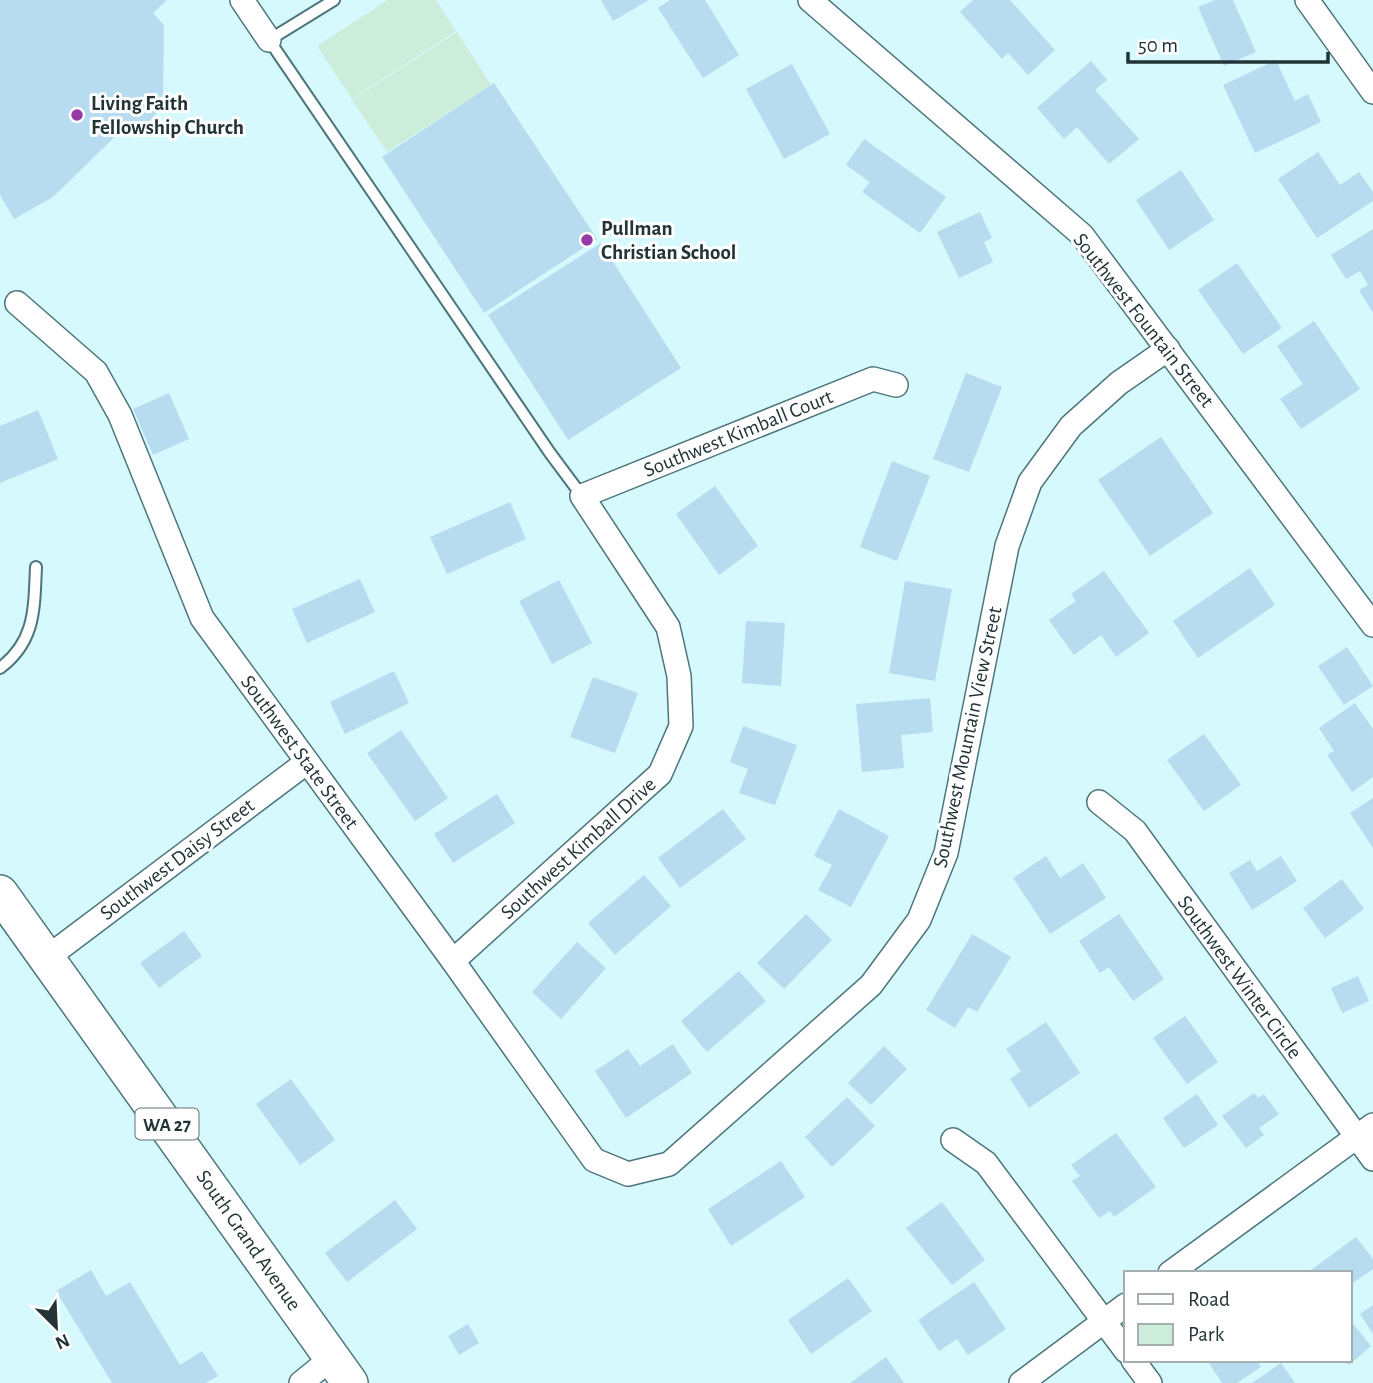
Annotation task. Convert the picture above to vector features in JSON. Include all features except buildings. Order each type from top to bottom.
[{"type":"main road","name":"South Grand Avenue","points":[[0,892],[342,1370]]},
{"type":"street","points":[[242,0],[269,40]]},
{"type":"street","name":"Southwest Fountain Street","points":[[810,0],[1082,236],[1373,625]]},
{"type":"street","points":[[1307,0],[1373,92]]},
{"type":"street","name":"Southwest State Street","points":[[17,303],[96,372],[120,415],[201,618],[453,961],[594,1160],[628,1174]]},
{"type":"street","name":"Southwest Mountain View Street","points":[[628,1174],[669,1164],[871,985],[919,920],[946,853],[1007,546],[1030,482],[1071,426],[1119,383],[1168,349]]},
{"type":"street","name":"Southwest Kimball Court","points":[[582,496],[873,379],[896,385]]},
{"type":"street","name":"Southwest Kimball Drive","points":[[453,961],[660,774],[681,726],[679,676],[668,627],[582,496]]},
{"type":"street","name":"Southwest Daisy Street","points":[[48,957],[307,762]]},
{"type":"street","name":"Southwest Winter Circle","points":[[1099,802],[1135,831],[1365,1131],[1373,1159]]},
{"type":"street","points":[[1173,1271],[1365,1131]]},
{"type":"street","points":[[953,1140],[986,1163],[1124,1349]]},
{"type":"street","points":[[1021,1383],[1124,1306]]},
{"type":"street","points":[[1134,1362],[1150,1383]]},
{"type":"street","points":[[301,1383],[342,1370]]},
{"type":"lane","points":[[334,0],[269,40],[582,496]]},
{"type":"lane","points":[[0,668],[15,657],[34,619],[36,567]]},
{"type":"green space","points":[[388,0],[436,0],[456,31],[352,99],[317,46]]},
{"type":"green space","points":[[457,32],[491,85],[387,152],[352,100]]},
{"type":"place","name":"Living Faith Fellowship Church","points":[[77,115]]},
{"type":"place","name":"Pullman Christian School","points":[[587,240]]}]
